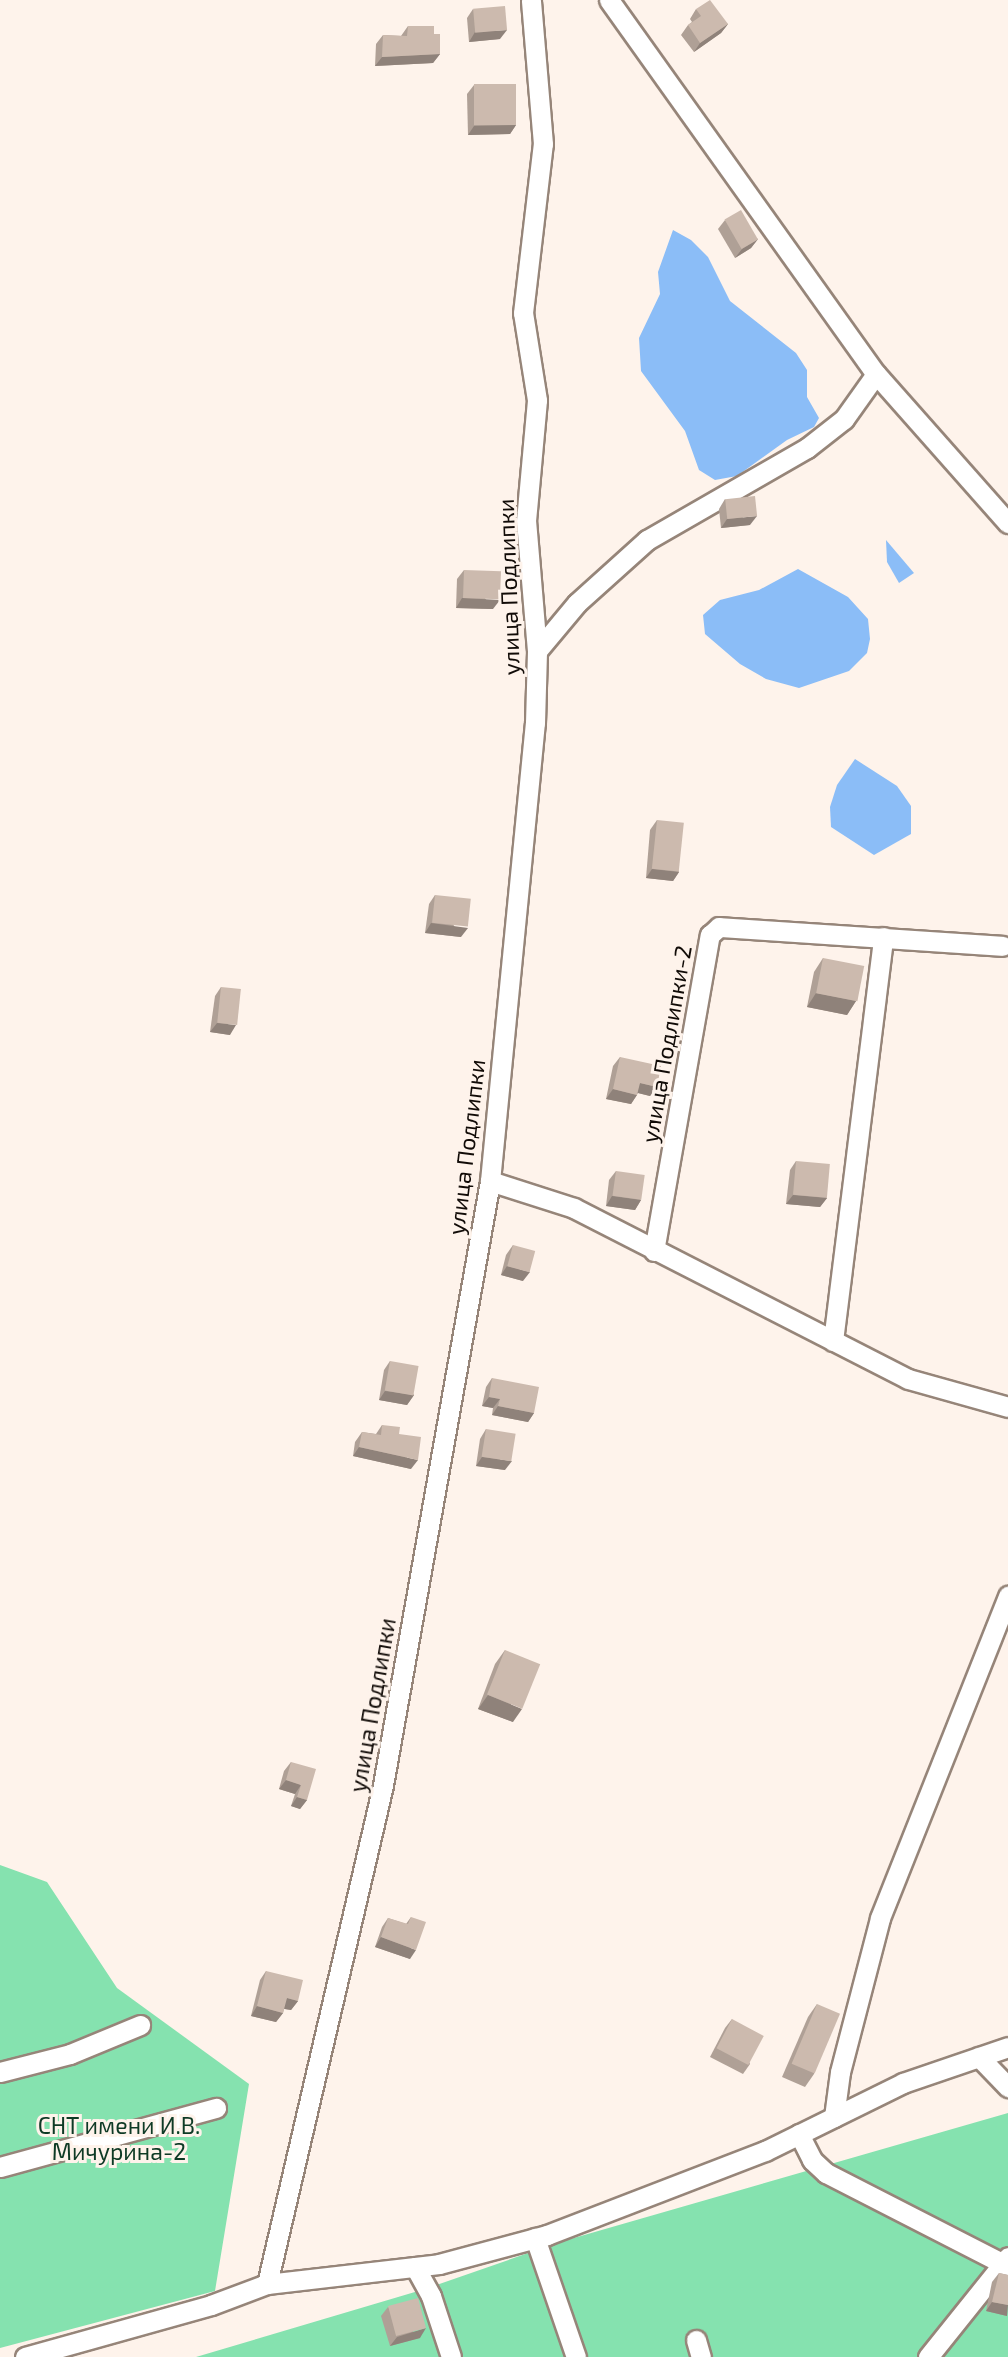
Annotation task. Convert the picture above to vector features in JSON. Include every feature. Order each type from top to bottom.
[{"type":"street","name":"улица Подлипки","points":[[267,2284],[383,1785],[490,1181],[535,723],[537,651],[526,521],[537,400],[523,313],[543,144],[531,0]]},
{"type":"street","points":[[609,0],[876,374],[1008,523]]},
{"type":"street","points":[[537,651],[577,603],[647,540],[807,448],[844,419],[876,374]]},
{"type":"street","name":"улица Подлипки-2","points":[[654,1251],[710,935],[719,927],[1002,946]]},
{"type":"street","points":[[833,1341],[883,937]]},
{"type":"street","points":[[490,1181],[574,1208],[908,1379],[1008,1407]]},
{"type":"street","points":[[834,2118],[841,2072],[880,1918],[1008,1596]]},
{"type":"street","points":[[0,2073],[70,2054],[141,2025]]},
{"type":"street","points":[[25,2357],[211,2305],[267,2284],[415,2267],[535,2238],[799,2134],[903,2083],[1008,2047]]},
{"type":"street","points":[[979,2057],[1008,2087]]},
{"type":"street","points":[[0,2167],[216,2108]]},
{"type":"street","points":[[799,2134],[812,2160],[826,2172],[1007,2263],[932,2355]]},
{"type":"street","points":[[535,2238],[576,2357]]},
{"type":"street","points":[[415,2267],[431,2296],[451,2357]]},
{"type":"green space","name":"СНТ имени И.В. Мичурина-2","points":[[0,1865],[47,1882],[117,1988],[249,2084],[215,2291],[0,2348]]},
{"type":"green space","points":[[1008,2113],[1008,2357],[196,2357],[425,2289],[560,2242]]},
{"type":"water","points":[[673,230],[691,240],[708,257],[730,301],[796,353],[807,370],[807,397],[819,418],[814,427],[787,440],[737,476],[715,480],[699,470],[685,431],[641,371],[639,338],[660,294],[658,272]]},
{"type":"water","points":[[886,540],[914,573],[899,583],[887,562]]},
{"type":"water","points":[[798,569],[848,597],[868,619],[870,639],[867,653],[849,671],[799,688],[766,679],[740,664],[705,634],[703,615],[720,600],[759,590]]},
{"type":"water","points":[[855,759],[897,786],[911,806],[911,834],[874,855],[831,827],[830,807],[837,785]]},
{"type":"building","points":[[710,0],[728,24],[700,43],[688,25],[701,16],[696,9]]},
{"type":"building","points":[[505,6],[507,30],[475,33],[473,9]]},
{"type":"building","points":[[408,26],[434,26],[434,34],[440,34],[440,54],[382,57],[383,35],[407,36]]},
{"type":"building","points":[[474,84],[516,84],[516,125],[474,125]]},
{"type":"building","points":[[741,210],[758,239],[742,249],[725,220]]},
{"type":"building","points":[[755,496],[757,516],[727,519],[725,499]]},
{"type":"building","points":[[464,570],[501,571],[500,599],[463,598]]},
{"type":"building","points":[[657,820],[684,823],[679,872],[652,869]]},
{"type":"building","points":[[435,895],[471,899],[468,927],[432,923]]},
{"type":"building","points":[[823,958],[864,966],[857,1001],[816,993]]},
{"type":"building","points":[[221,987],[241,989],[237,1025],[217,1023]]},
{"type":"building","points":[[620,1057],[661,1066],[657,1087],[640,1083],[637,1095],[613,1089]]},
{"type":"building","points":[[796,1161],[830,1164],[827,1198],[793,1195]]},
{"type":"building","points":[[616,1171],[645,1175],[641,1200],[613,1196]]},
{"type":"building","points":[[513,1245],[535,1251],[530,1272],[507,1266]]},
{"type":"building","points":[[390,1361],[419,1366],[413,1396],[385,1391]]},
{"type":"building","points":[[492,1378],[539,1387],[534,1413],[498,1406],[500,1399],[489,1397]]},
{"type":"building","points":[[382,1425],[400,1427],[399,1434],[421,1437],[418,1460],[359,1447],[362,1432],[381,1435]]},
{"type":"building","points":[[486,1429],[516,1434],[511,1461],[482,1457]]},
{"type":"building","points":[[505,1650],[540,1664],[522,1709],[487,1695]]},
{"type":"building","points":[[291,1762],[316,1769],[307,1800],[297,1797],[301,1785],[286,1780]]},
{"type":"building","points":[[411,1917],[426,1922],[416,1950],[381,1937],[388,1918],[408,1924]]},
{"type":"building","points":[[266,1971],[303,1980],[298,2001],[287,1998],[283,2013],[257,2006]]},
{"type":"building","points":[[817,2004],[840,2014],[815,2074],[792,2064]]},
{"type":"building","points":[[732,2019],[764,2036],[748,2065],[717,2048]]},
{"type":"building","points":[[999,2273],[1008,2275],[1008,2305],[992,2302]]},
{"type":"building","points":[[418,2298],[426,2328],[396,2336],[388,2306]]}]
